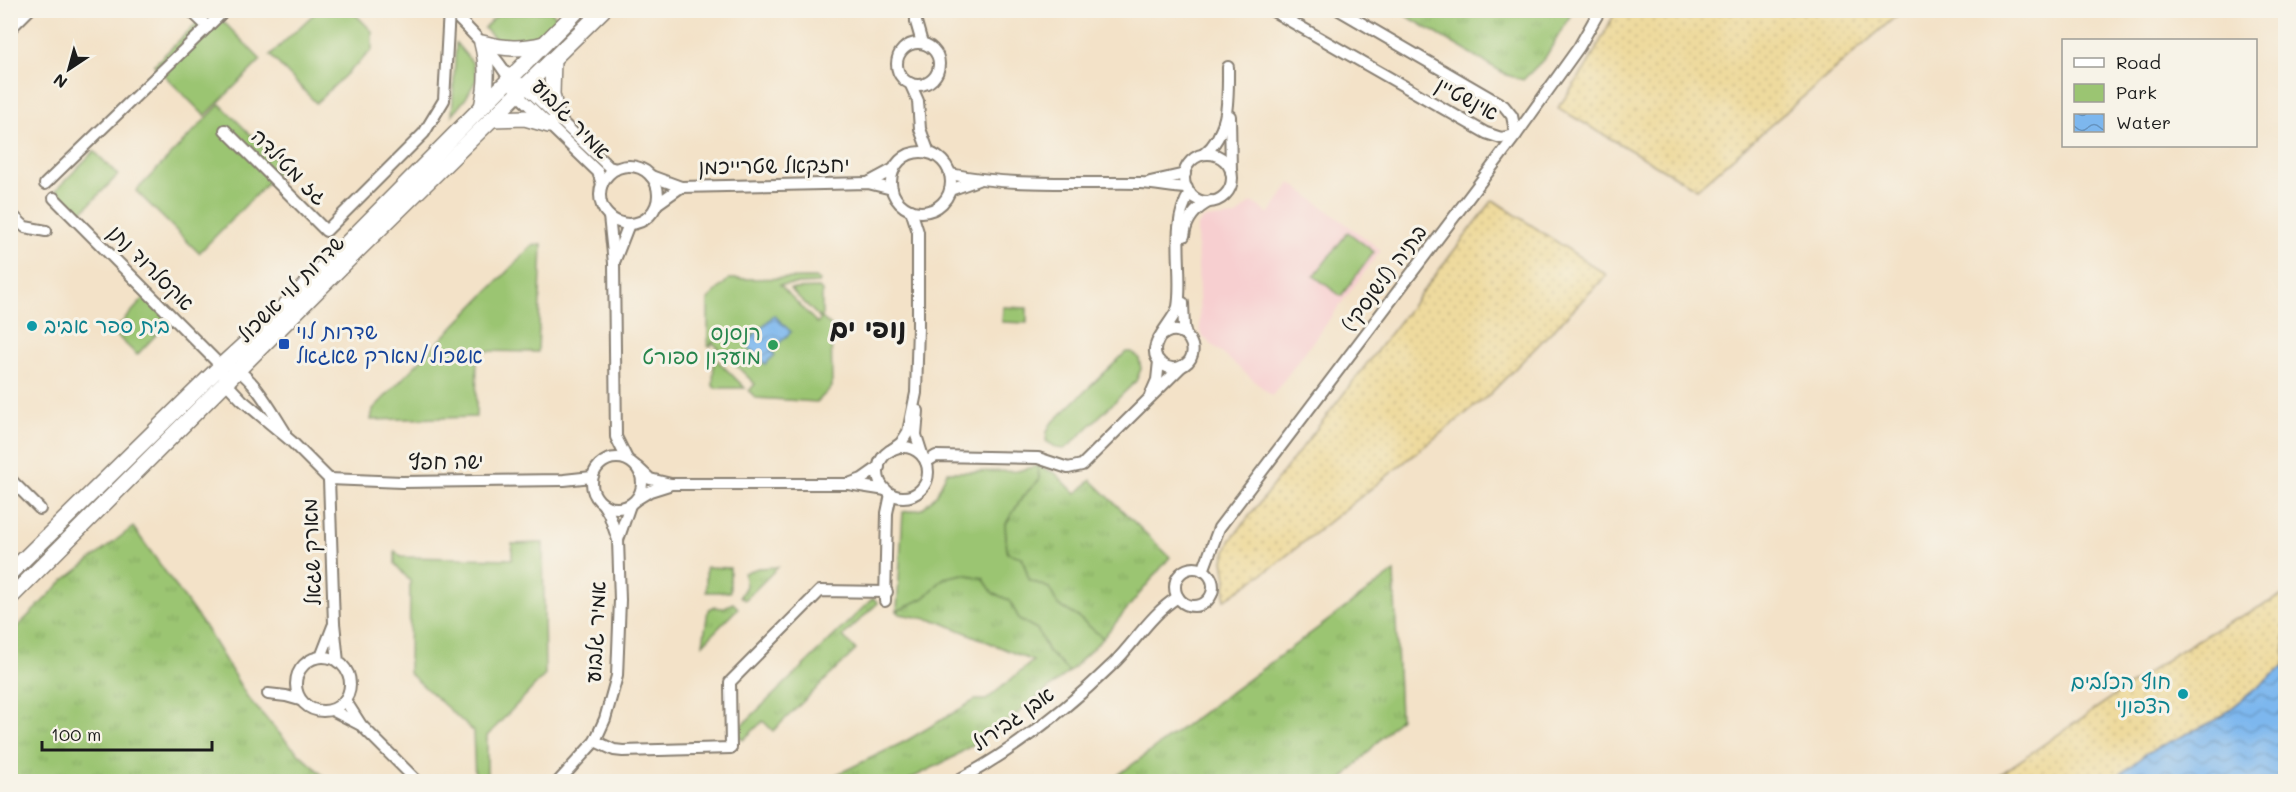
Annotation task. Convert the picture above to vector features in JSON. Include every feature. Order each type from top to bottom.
[{"type":"street","points":[[10,29],[29,10]]},
{"type":"street","points":[[190,10],[208,27]]},
{"type":"street","points":[[45,184],[225,10]]},
{"type":"street","name":"אמיר גלבוע","points":[[449,10],[482,43],[510,78],[553,121],[598,172],[602,184]]},
{"type":"street","name":"שדרות לוי אשכול","points":[[326,231],[424,133],[444,100],[449,10]]},
{"type":"street","name":"שדרות לוי אשכול","points":[[10,573],[221,366],[269,322],[578,10]]},
{"type":"street","name":"שדרות לוי אשכול","points":[[10,598],[603,10]]},
{"type":"street","name":"אינשטיין","points":[[1271,10],[1486,133],[1500,138],[1516,135],[1512,116],[1504,106],[1339,10]]},
{"type":"street","name":"בתיה (לישנסקי)","points":[[1203,570],[1219,528],[1516,135],[1579,47],[1600,10]]},
{"type":"street","points":[[916,16],[916,44]]},
{"type":"street","points":[[482,43],[502,49],[523,49],[547,43]]},
{"type":"street","points":[[482,43],[487,63],[487,84],[482,107]]},
{"type":"street","points":[[918,101],[926,83],[936,74],[939,62],[933,50],[916,44],[900,53],[897,67],[904,79],[910,83],[918,101],[920,129],[928,153]]},
{"type":"street","points":[[492,119],[525,118],[553,121],[553,59]]},
{"type":"street","points":[[1186,335],[1183,314],[1185,229],[1195,211],[1219,199],[1228,190],[1232,176],[1228,67]]},
{"type":"street","points":[[910,83],[926,83]]},
{"type":"street","points":[[1149,399],[1156,380],[1159,361],[1155,350],[1159,338],[1178,307],[1179,232],[1188,190],[1185,174],[1189,163],[1212,147],[1222,132],[1228,98]]},
{"type":"street","name":"אמיר גלבוע","points":[[553,121],[609,167],[616,169]]},
{"type":"street","points":[[912,153],[920,129]]},
{"type":"street","name":"גז מטילדה","points":[[225,130],[326,231]]},
{"type":"street","points":[[912,153],[928,153],[945,163],[950,174],[950,190],[938,207],[925,212],[911,210],[901,204],[892,189],[894,169],[902,159],[912,153]]},
{"type":"street","points":[[1204,154],[1223,159],[1232,176]]},
{"type":"street","points":[[634,167],[651,176],[657,187],[657,204],[647,218],[629,224],[618,222],[609,216],[601,205],[602,184],[610,173],[616,169],[634,167]]},
{"type":"street","name":"יחזקאל שטרייכמן","points":[[868,183],[894,169]]},
{"type":"street","points":[[950,174],[978,180],[1143,183],[1188,190],[1202,201],[1212,201]]},
{"type":"street","points":[[1143,183],[1185,174]]},
{"type":"street","name":"יחזקאל שטרייכמן","points":[[651,176],[681,187],[868,183],[892,189]]},
{"type":"street","points":[[950,190],[978,180]]},
{"type":"street","name":"יחזקאל שטרייכמן","points":[[657,204],[681,187]]},
{"type":"street","name":"אקסלרוד נתן","points":[[54,198],[221,366]]},
{"type":"street","points":[[594,741],[614,750],[623,751],[730,748],[730,682],[820,591],[886,597],[888,492],[879,479],[879,467],[883,458],[908,432],[916,393],[918,232],[911,210]]},
{"type":"street","points":[[918,232],[925,212]]},
{"type":"street","points":[[10,213],[25,227],[46,231]]},
{"type":"street","points":[[609,216],[614,264],[616,437],[627,459],[650,479],[671,484],[848,484],[905,497],[918,493],[923,488],[928,475],[916,435],[918,404],[916,393]]},
{"type":"street","points":[[614,264],[629,224]]},
{"type":"street","points":[[924,460],[936,456],[1038,458],[1062,467],[1075,468],[1082,465],[1160,390],[1171,376],[1187,363],[1192,352],[1190,340],[1186,335],[1169,331],[1159,338]]},
{"type":"street","points":[[1159,361],[1170,368],[1182,366]]},
{"type":"street","points":[[291,441],[268,405],[239,370],[221,366],[226,383],[258,414],[291,441],[329,479]]},
{"type":"street","points":[[604,461],[616,437]]},
{"type":"street","points":[[890,451],[903,447],[909,448],[924,460]]},
{"type":"street","points":[[627,459],[615,457],[604,461],[592,477],[593,492],[603,504],[619,508],[650,491],[671,484]]},
{"type":"street","points":[[633,502],[643,483],[637,467]]},
{"type":"street","points":[[848,484],[862,479],[879,467]]},
{"type":"street","name":"ישה חפץ","points":[[329,479],[402,482],[564,480],[592,477]]},
{"type":"street","points":[[10,479],[40,509]]},
{"type":"street","name":"מארק שגאל","points":[[329,479],[334,623],[338,662]]},
{"type":"street","name":"ישה חפץ","points":[[564,480],[593,492]]},
{"type":"street","name":"אמיר גלבוע","points":[[618,540],[633,502]]},
{"type":"street","name":"אמיר גלבוע","points":[[558,782],[594,741],[605,720],[617,676],[620,611],[618,540],[603,504]]},
{"type":"street","points":[[1192,568],[1203,570],[1212,580],[1210,598],[1206,603],[1194,606],[1182,602],[1178,597],[1175,587],[1182,572],[1192,568]]},
{"type":"street","name":"אבן גבירול","points":[[955,782],[1046,724],[1091,685],[1132,644],[1163,608],[1178,597]]},
{"type":"street","points":[[321,657],[334,623]]},
{"type":"street","points":[[291,692],[296,676],[303,665],[321,657],[338,662],[349,677],[350,689],[345,700],[332,710]]},
{"type":"street","points":[[268,694],[291,692],[315,711],[332,710],[361,725]]},
{"type":"street","points":[[345,700],[361,725],[418,782]]},
{"type":"shaded area","points":[[1291,183],[1381,250],[1272,396],[1203,337],[1200,329],[1197,228],[1202,219],[1236,216],[1252,202],[1269,214]]},
{"type":"green space","points":[[210,10],[261,60],[205,116],[154,65]]},
{"type":"green space","points":[[318,10],[352,11],[372,31],[372,50],[316,103],[270,55]]},
{"type":"green space","points":[[551,11],[559,20],[535,40],[499,42],[484,28],[498,15]]},
{"type":"green space","points":[[1398,11],[1573,11],[1545,58],[1523,80],[1507,75]]},
{"type":"green space","points":[[456,43],[472,62],[477,78],[466,98],[452,115]]},
{"type":"green space","points":[[220,104],[283,167],[199,253],[136,191]]},
{"type":"green space","points":[[94,151],[118,175],[80,214],[56,190]]},
{"type":"green space","points":[[1348,232],[1374,252],[1341,296],[1314,276]]},
{"type":"green space","points":[[542,244],[538,352],[477,351],[476,417],[371,420],[373,409],[532,246]]},
{"type":"green space","name":"רנסנס מועדון ספורט","points":[[815,278],[820,281],[819,283],[780,285],[817,323],[821,319],[790,289],[819,288],[822,291],[822,318],[831,326],[832,387],[817,402],[756,398],[749,391],[755,384],[712,342],[711,346],[708,346],[708,299],[729,279]]},
{"type":"green space","points":[[146,296],[170,320],[137,355],[113,332]]},
{"type":"green space","points":[[1003,307],[1027,308],[1027,323],[1002,322]]},
{"type":"green space","points":[[1126,352],[1132,352],[1139,358],[1141,369],[1136,381],[1064,449],[1057,448],[1046,441],[1050,425]]},
{"type":"green space","points":[[714,357],[745,388],[715,388],[713,386]]},
{"type":"green space","points":[[1038,466],[1055,473],[1076,494],[1091,480],[1170,557],[1103,638],[1078,617],[1058,605],[1049,588],[1029,580],[1022,557],[1007,553],[1005,525],[1023,496],[1039,480]]},
{"type":"green space","points":[[1038,466],[1039,480],[1023,496],[1005,525],[1007,553],[1022,557],[1029,580],[1049,588],[1058,605],[1078,617],[1103,638],[1069,672],[1048,651],[1037,629],[1020,620],[1009,600],[993,593],[983,578],[963,574],[944,578],[924,598],[897,611],[903,512],[922,509],[936,495],[947,472],[1017,471]]},
{"type":"green space","points":[[133,527],[205,627],[248,698],[288,743],[329,781],[11,781],[11,633],[62,582]]},
{"type":"green space","points":[[543,543],[545,675],[487,736],[487,781],[475,781],[473,731],[409,673],[410,581],[395,564],[395,551],[401,557],[512,559],[512,544]]},
{"type":"green space","points":[[706,567],[730,568],[730,592],[706,592]]},
{"type":"green space","points":[[778,567],[745,600],[740,596],[746,586],[744,573],[758,568]]},
{"type":"green space","points":[[1394,572],[1400,718],[1341,781],[1110,781]]},
{"type":"green space","points":[[963,574],[983,578],[993,593],[1009,600],[1020,620],[1037,629],[1048,652],[1069,672],[1002,726],[952,758],[906,781],[821,782],[906,741],[975,700],[986,700],[1033,661],[938,621],[900,614],[897,611],[924,598],[944,578]]},
{"type":"green space","points":[[873,598],[878,603],[843,636],[856,650],[773,731],[763,721],[743,740],[735,732]]},
{"type":"green space","points":[[733,603],[738,608],[703,644],[708,610],[712,607],[723,608]]},
{"type":"sand","points":[[1616,11],[1902,11],[1697,189],[1558,108],[1587,66]]},
{"type":"sand","points":[[1493,200],[1607,275],[1489,395],[1271,568],[1224,600],[1226,579],[1223,560],[1230,541]]},
{"type":"sand","name":"חוף הכלבים הצפוני","points":[[2285,594],[2285,665],[2218,719],[2147,753],[2111,781],[1989,782],[2181,650],[2218,628]]},
{"type":"water","points":[[774,315],[791,332],[771,351],[775,355],[765,364],[745,344]]},
{"type":"water","points":[[2285,665],[2285,781],[2111,781],[2147,753],[2218,719]]},
{"type":"place","name":"בית ספר אביב","points":[[32,326]]},
{"type":"place","name":"שדרות לוי אשכול/מארק שאגאל","points":[[284,344]]},
{"type":"place","name":"רנסנס מועדון ספורט","points":[[773,345]]},
{"type":"place","name":"חוף הכלבים הצפוני","points":[[2183,694]]},
{"type":"district","name":"נופי ים","points":[[868,329]]}]
